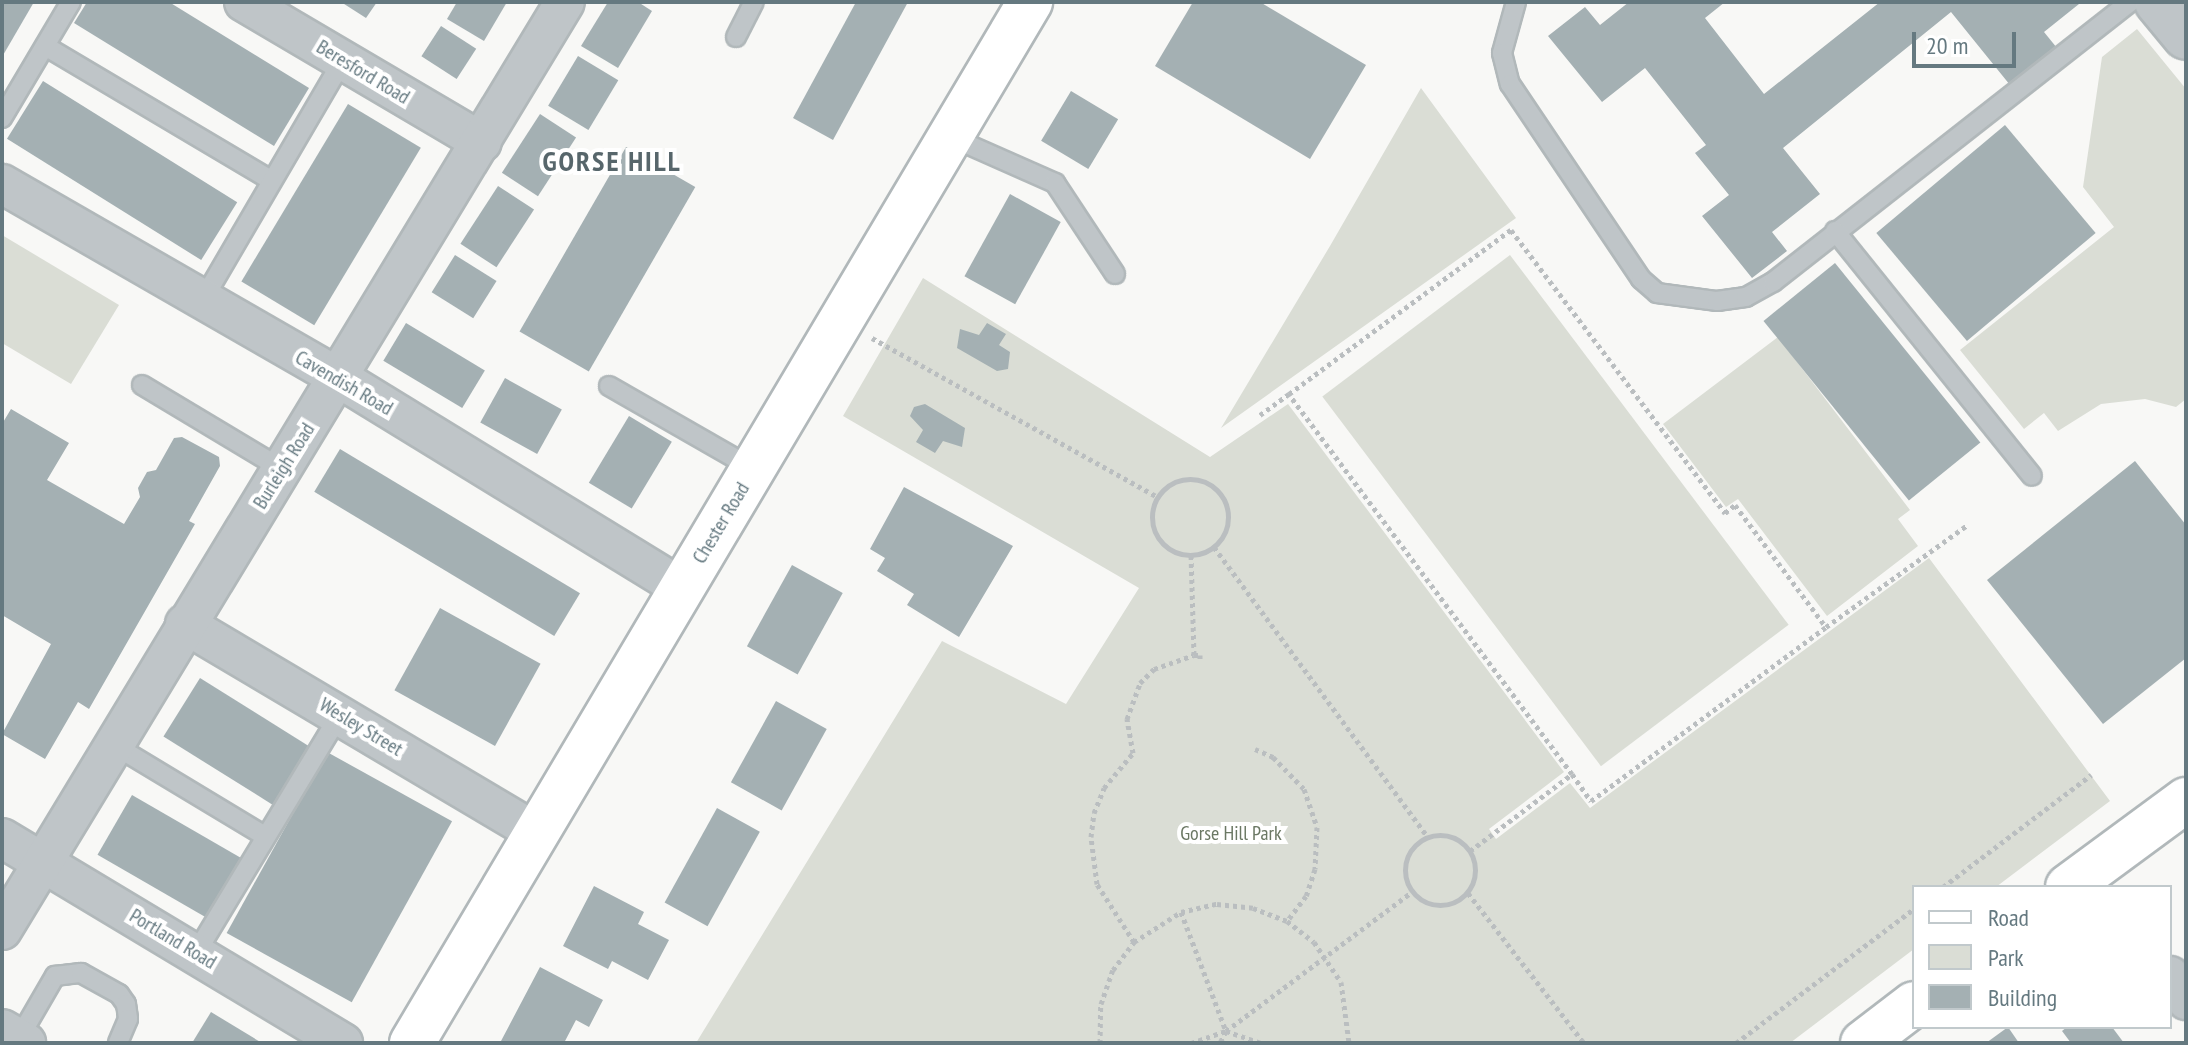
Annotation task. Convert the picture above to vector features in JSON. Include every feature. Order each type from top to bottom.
[{"type":"main road","name":"Chester Road","points":[[412,1043],[844,321],[1030,2]]},
{"type":"main road","points":[[2091,880],[2186,800]]},
{"type":"main road","points":[[1863,1043],[1912,1006]]},
{"type":"street","name":"Beresford Road","points":[[244,2],[482,142]]},
{"type":"street","name":"Burleigh Road","points":[[2,930],[565,2]]},
{"type":"street","points":[[2157,2],[2186,37]]},
{"type":"street","name":"Cavendish Road","points":[[2,184],[201,303],[339,378],[682,588]]},
{"type":"street","name":"Wesley Street","points":[[185,624],[536,832]]},
{"type":"street","name":"Portland Road","points":[[2,838],[343,1043]]},
{"type":"street","points":[[2172,979],[2186,1000]]},
{"type":"lane","points":[[2,118],[71,2]]},
{"type":"lane","points":[[736,37],[754,2]]},
{"type":"lane","points":[[1516,2],[1502,53],[1510,84],[1641,279],[1657,293],[1717,301],[1746,297],[2130,2]]},
{"type":"lane","points":[[45,46],[271,180]]},
{"type":"lane","points":[[201,303],[343,60]]},
{"type":"lane","points":[[951,137],[1055,183],[1115,274]]},
{"type":"lane","points":[[1835,231],[2032,476]]},
{"type":"lane","points":[[142,385],[282,469]]},
{"type":"lane","points":[[609,386],[754,469]]},
{"type":"lane","points":[[196,953],[340,714]]},
{"type":"lane","points":[[114,745],[265,836]]},
{"type":"lane","points":[[16,1036],[55,976],[81,973],[119,994],[126,1004],[128,1019],[118,1043]]},
{"type":"path","points":[[1260,415],[1511,230],[1725,513],[1735,505],[1826,627]]},
{"type":"path","points":[[844,321],[1158,497]]},
{"type":"path","points":[[1289,394],[1591,801],[1966,526]]},
{"type":"path","points":[[1191,480],[1215,489],[1227,512],[1222,537],[1214,547],[1191,555],[1169,549],[1154,531],[1158,497],[1178,481],[1191,480]]},
{"type":"path","points":[[1214,547],[1428,837]]},
{"type":"path","points":[[1191,555],[1194,655]]},
{"type":"path","points":[[1134,942],[1097,884],[1091,837],[1094,813],[1104,788],[1133,753],[1127,719],[1140,683],[1154,669],[1194,655],[1200,655],[1200,661]]},
{"type":"path","points":[[1255,749],[1290,772],[1315,817],[1315,869],[1306,896],[1287,921]]},
{"type":"path","points":[[1470,851],[1572,774]]},
{"type":"path","points":[[1946,885],[2091,775]]},
{"type":"path","points":[[1451,836],[1470,851],[1476,872],[1468,893],[1440,905],[1412,892],[1406,860],[1428,837],[1451,836]]},
{"type":"path","points":[[1191,1043],[1226,1031],[1412,892]]},
{"type":"path","points":[[1468,893],[1584,1043]]},
{"type":"path","points":[[1100,1043],[1101,1004],[1113,970],[1134,942],[1181,912],[1217,904],[1253,908],[1287,921],[1326,955],[1349,1012],[1349,1043]]},
{"type":"path","points":[[1736,1043],[1912,911]]},
{"type":"path","points":[[1181,912],[1226,1031],[1220,1043]]},
{"type":"path","points":[[1226,1031],[1260,1043]]},
{"type":"green space","points":[[2137,29],[2186,89],[2186,399],[2176,407],[2145,399],[2101,404],[2058,431],[2044,413],[2024,429],[1960,350],[2114,227],[2083,187],[2102,57]]},
{"type":"green space","points":[[1421,88],[1516,218],[1221,428],[1330,246]]},
{"type":"green space","points":[[2,235],[119,305],[71,384],[2,343]]},
{"type":"green space","points":[[1510,255],[1789,625],[1601,766],[1322,396]]},
{"type":"green space","name":"Gorse Hill Park","points":[[923,278],[1210,457],[1288,404],[1564,772],[1489,829],[1496,839],[1570,783],[1590,808],[1929,558],[2110,801],[1999,885],[1912,885],[1912,951],[1790,1043],[696,1043],[942,641],[1066,704],[1139,588],[843,416]]},
{"type":"green space","points":[[1778,337],[1910,510],[1898,519],[1918,546],[1827,616],[1738,499],[1726,507],[1663,424]]},
{"type":"building","points":[[2,2],[34,2],[2,57]]},
{"type":"building","points":[[87,2],[169,2],[309,88],[274,146],[74,23]]},
{"type":"building","points":[[341,2],[377,2],[366,18]]},
{"type":"building","points":[[457,2],[507,2],[484,41],[447,19]]},
{"type":"building","points":[[608,2],[638,2],[652,11],[618,68],[581,46]]},
{"type":"building","points":[[856,2],[908,2],[833,140],[793,118]]},
{"type":"building","points":[[1193,2],[1260,2],[1366,65],[1310,159],[1155,66]]},
{"type":"building","points":[[1629,2],[1725,2],[1705,18],[1764,94],[1880,2],[2079,4],[2044,32],[2057,48],[2010,85],[1951,12],[1783,148],[1820,194],[1772,232],[1787,251],[1752,278],[1702,216],[1729,195],[1695,153],[1706,145],[1645,68],[1602,102],[1548,36],[1585,7],[1600,25]]},
{"type":"building","points":[[441,26],[476,49],[457,79],[421,56]]},
{"type":"building","points":[[578,56],[618,80],[588,130],[548,106]]},
{"type":"building","points":[[43,81],[237,202],[201,260],[7,139]]},
{"type":"building","points":[[1071,91],[1118,119],[1088,169],[1041,141]]},
{"type":"building","points":[[348,104],[421,148],[314,325],[241,281]]},
{"type":"building","points":[[540,114],[576,137],[538,196],[502,173]]},
{"type":"building","points":[[2005,125],[2096,233],[1967,341],[1876,233]]},
{"type":"building","points":[[626,147],[695,187],[589,371],[520,331]]},
{"type":"building","points":[[498,186],[534,209],[496,267],[460,244]]},
{"type":"building","points":[[1010,194],[1061,222],[1015,304],[964,276]]},
{"type":"building","points":[[455,255],[497,281],[473,318],[432,292]]},
{"type":"building","points":[[1835,263],[1980,443],[1909,500],[1764,321]]},
{"type":"building","points":[[406,323],[485,370],[462,408],[383,361]]},
{"type":"building","points":[[987,323],[1006,334],[999,345],[1010,352],[1008,369],[997,371],[957,348],[960,329],[979,335]]},
{"type":"building","points":[[505,378],[562,410],[537,454],[480,423]]},
{"type":"building","points":[[925,404],[965,428],[962,447],[943,441],[935,453],[916,442],[923,430],[910,416],[914,407]]},
{"type":"building","points":[[11,409],[69,443],[47,480],[124,524],[140,497],[138,488],[147,472],[156,470],[174,438],[182,437],[219,457],[220,466],[189,521],[195,524],[89,709],[78,702],[45,759],[2,734],[51,644],[2,615],[2,424]]},
{"type":"building","points":[[629,416],[672,442],[632,509],[589,483]]},
{"type":"building","points":[[340,449],[580,593],[554,636],[314,492]]},
{"type":"building","points":[[2135,461],[2186,525],[2186,658],[2103,724],[1987,580]]},
{"type":"building","points":[[904,487],[1013,546],[959,637],[907,605],[914,594],[877,571],[885,558],[870,549]]},
{"type":"building","points":[[792,565],[843,593],[798,674],[747,646]]},
{"type":"building","points":[[440,608],[541,664],[495,746],[394,690]]},
{"type":"building","points":[[200,678],[310,747],[274,805],[163,737]]},
{"type":"building","points":[[776,701],[827,729],[782,810],[731,782]]},
{"type":"building","points":[[327,752],[452,821],[352,1002],[227,933]]},
{"type":"building","points":[[132,795],[245,860],[211,920],[98,855]]},
{"type":"building","points":[[717,808],[760,832],[707,926],[665,902]]},
{"type":"building","points":[[594,886],[644,912],[638,924],[669,940],[648,980],[612,961],[608,969],[563,946]]},
{"type":"building","points":[[540,967],[603,1000],[589,1027],[576,1020],[564,1043],[501,1041]]},
{"type":"building","points":[[211,1012],[262,1043],[192,1043]]},
{"type":"building","points":[[2009,1029],[2019,1043],[1986,1043]]},
{"type":"building","points":[[2114,1029],[2124,1043],[2071,1043],[2062,1031]]},
{"type":"district","name":"GORSE HILL","points":[[612,161]]}]
